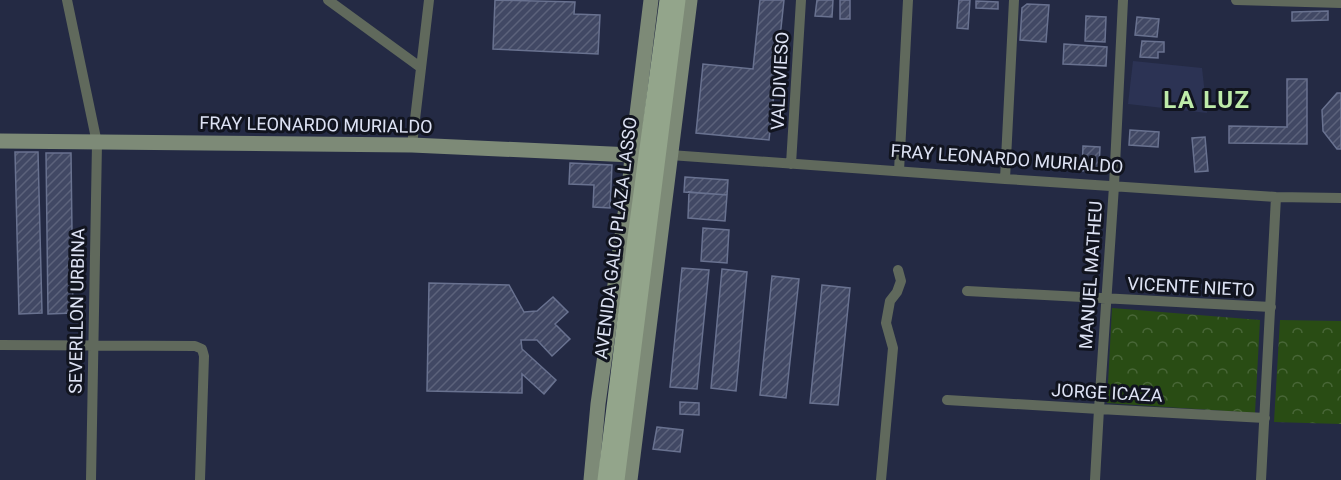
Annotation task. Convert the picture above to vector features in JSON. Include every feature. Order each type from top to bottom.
[{"type":"main road","name":"AVENIDA GALO PLAZA LASSO","points":[[591,480],[598,404],[630,179],[651,0]]},
{"type":"main road","name":"AVENIDA GALO PLAZA LASSO","points":[[605,480],[667,0]]},
{"type":"main road","name":"AVENIDA GALO PLAZA LASSO","points":[[617,480],[678,0]]},
{"type":"main road","points":[[630,480],[690,0]]},
{"type":"main road","name":"FRAY LEONARDO MURIALDO","points":[[0,141],[412,145],[632,155]]},
{"type":"street","name":"SEVERLLON URBINA","points":[[67,0],[97,143],[91,480]]},
{"type":"street","points":[[328,0],[420,67]]},
{"type":"street","points":[[412,145],[429,0]]},
{"type":"street","name":"VALDIVIESO","points":[[791,164],[801,0]]},
{"type":"street","points":[[899,171],[908,0]]},
{"type":"street","points":[[1005,179],[1014,0]]},
{"type":"street","name":"MANUEL MATHEU","points":[[1095,480],[1114,186],[1123,0]]},
{"type":"street","points":[[1236,0],[1341,3]]},
{"type":"street","name":"FRAY LEONARDO MURIALDO","points":[[670,155],[1276,197],[1341,198]]},
{"type":"street","points":[[1261,480],[1276,197]]},
{"type":"street","points":[[881,480],[893,348],[886,323],[890,301],[901,281],[898,270]]},
{"type":"street","name":"VICENTE NIETO","points":[[967,291],[1270,307]]},
{"type":"street","points":[[0,345],[195,346],[202,350],[204,356],[200,480]]},
{"type":"street","name":"JORGE ICAZA","points":[[947,400],[1265,417]]},
{"type":"shaded area","points":[[1133,61],[1202,68],[1207,113],[1128,104]]},
{"type":"green space","points":[[1112,308],[1260,320],[1255,413],[1107,403]]},
{"type":"green space","points":[[1280,320],[1341,321],[1341,424],[1274,422]]},
{"type":"building","points":[[495,0],[575,2],[574,14],[600,15],[598,54],[493,49]]},
{"type":"building","points":[[760,0],[784,0],[769,140],[696,133],[703,64],[753,69]]},
{"type":"building","points":[[817,0],[833,0],[832,17],[815,16]]},
{"type":"building","points":[[840,0],[850,0],[850,19],[840,19]]},
{"type":"building","points":[[959,0],[970,0],[968,29],[957,28]]},
{"type":"building","points":[[976,1],[998,2],[998,9],[976,8]]},
{"type":"building","points":[[1027,4],[1049,5],[1046,42],[1020,40],[1022,8]]},
{"type":"building","points":[[1328,11],[1328,20],[1292,21],[1292,12]]},
{"type":"building","points":[[1086,16],[1106,17],[1105,42],[1085,41]]},
{"type":"building","points":[[1137,17],[1159,19],[1157,37],[1135,35]]},
{"type":"building","points":[[1142,41],[1164,42],[1164,52],[1158,52],[1158,58],[1140,57]]},
{"type":"building","points":[[1064,44],[1107,47],[1106,66],[1063,64]]},
{"type":"building","points":[[1287,79],[1307,79],[1307,144],[1229,143],[1229,126],[1287,127]]},
{"type":"building","points":[[1337,93],[1341,93],[1341,149],[1337,149],[1323,131],[1322,110]]},
{"type":"building","points":[[1130,130],[1159,132],[1158,147],[1129,145]]},
{"type":"building","points":[[1205,137],[1208,171],[1195,172],[1192,138]]},
{"type":"building","points":[[1083,146],[1100,147],[1097,170],[1082,171]]},
{"type":"building","points":[[15,152],[38,152],[42,313],[19,314]]},
{"type":"building","points":[[46,153],[71,153],[73,313],[48,314]]},
{"type":"building","points":[[570,163],[612,165],[610,208],[593,207],[594,185],[569,184]]},
{"type":"building","points":[[685,177],[728,180],[727,195],[684,192]]},
{"type":"building","points":[[689,192],[727,195],[725,221],[688,218]]},
{"type":"building","points":[[703,228],[729,230],[727,263],[701,261]]},
{"type":"building","points":[[682,268],[709,270],[697,389],[670,387]]},
{"type":"building","points":[[722,269],[747,272],[736,391],[711,388]]},
{"type":"building","points":[[772,276],[799,279],[786,398],[760,395]]},
{"type":"building","points":[[429,283],[509,285],[524,312],[537,311],[553,297],[568,312],[555,324],[570,339],[552,356],[537,340],[521,340],[522,349],[556,380],[544,394],[522,374],[522,393],[427,391]]},
{"type":"building","points":[[822,285],[850,288],[838,405],[810,403]]},
{"type":"building","points":[[680,402],[699,403],[699,415],[680,414]]},
{"type":"building","points":[[657,427],[683,430],[680,452],[653,449]]},
{"type":"district","name":"LA LUZ","points":[[1207,100]]}]
